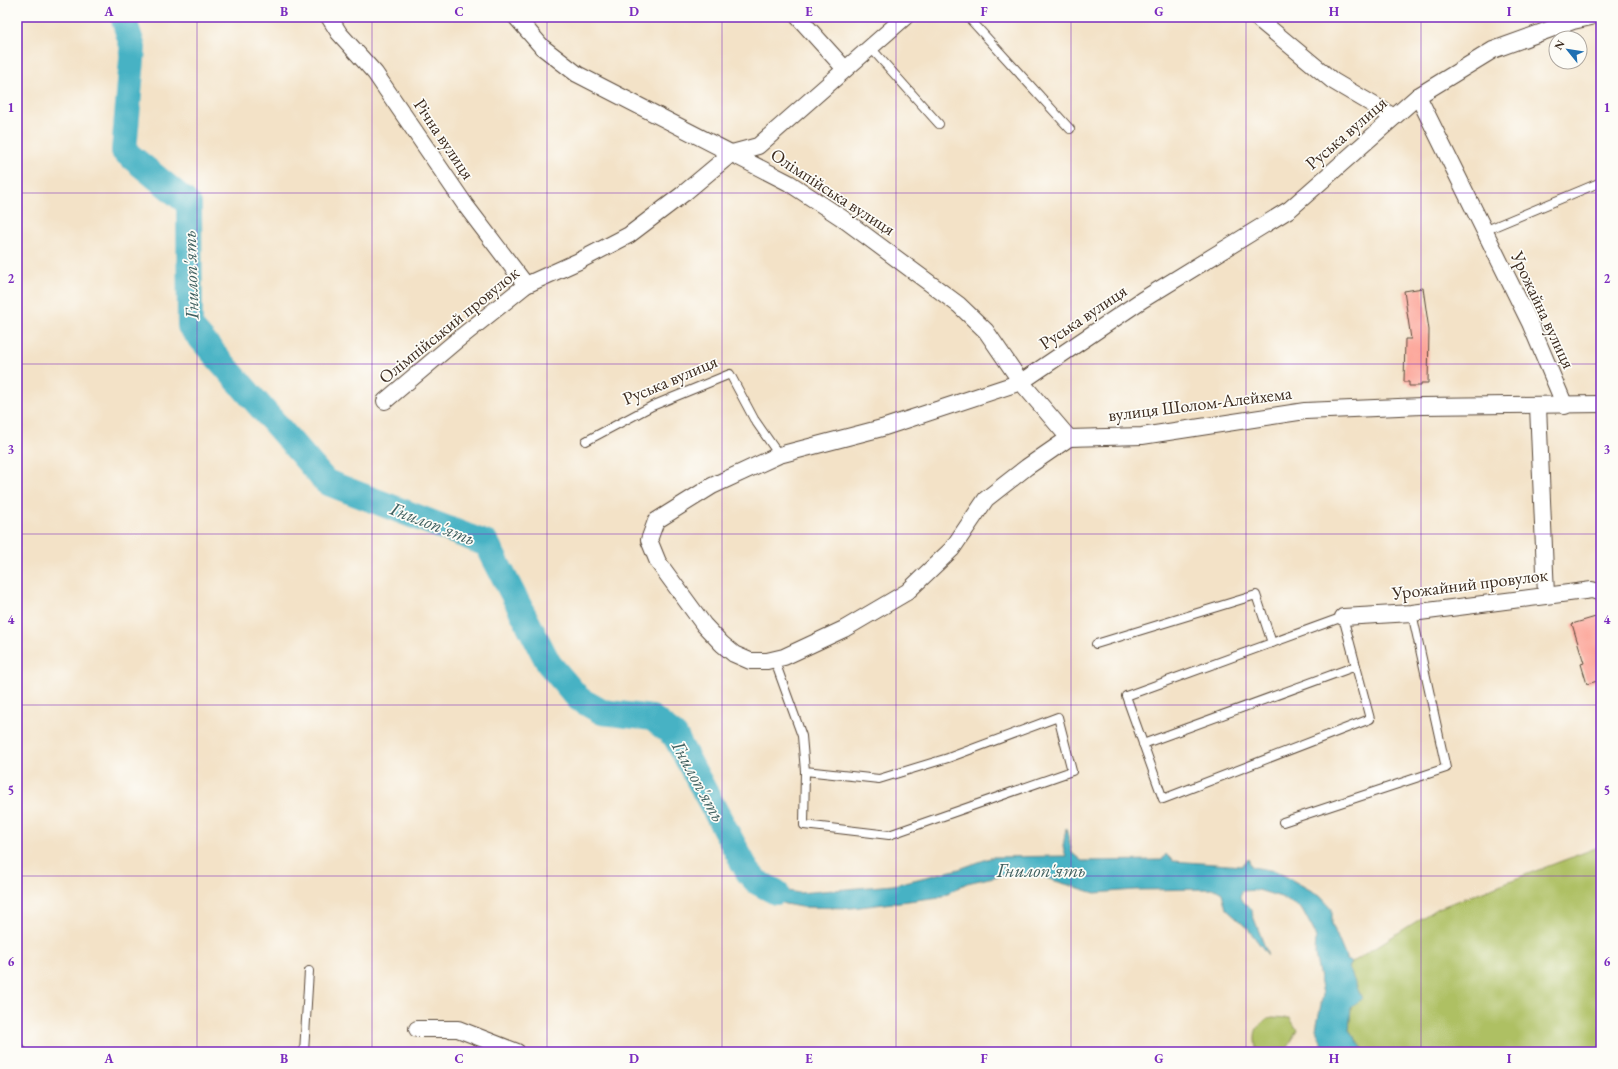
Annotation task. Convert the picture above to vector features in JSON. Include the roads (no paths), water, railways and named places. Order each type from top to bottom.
[{"type":"street","name":"Річна вулиця","points":[[329,17],[339,33],[376,73],[462,200],[526,285]]},
{"type":"street","name":"Олімпійська вулиця","points":[[516,17],[542,47],[577,74],[789,183],[836,214],[959,305],[986,331],[1021,382],[1069,438]]},
{"type":"street","points":[[798,17],[845,68]]},
{"type":"street","name":"Олімпійський провулок","points":[[385,401],[456,341],[526,285],[579,261],[628,235],[683,194],[732,153],[758,146],[845,68],[905,17]]},
{"type":"street","points":[[1256,17],[1333,80],[1394,117]]},
{"type":"street","name":"Руська вулиця","points":[[779,455],[882,428],[1021,382],[1142,300],[1290,209],[1418,96],[1493,50],[1573,22],[1592,17]]},
{"type":"street","name":"Урожайна вулиця","points":[[1418,96],[1530,323],[1565,406]]},
{"type":"street","name":"вулиця Шолом-Алейхема","points":[[1069,438],[1142,436],[1305,411],[1422,406],[1565,406],[1601,404]]},
{"type":"street","points":[[1538,406],[1546,595]]},
{"type":"street","points":[[779,455],[712,486],[669,512],[656,521],[648,540],[658,562],[704,625],[734,654],[750,661],[767,661],[784,657],[844,629],[907,592],[952,549],[986,499],[1027,467],[1069,438]]},
{"type":"street","name":"Урожайний провулок","points":[[1343,617],[1412,614],[1592,590],[1601,593]]},
{"type":"street","points":[[417,1029],[458,1029],[517,1052]]},
{"type":"lane","points":[[968,17],[1070,128]]},
{"type":"lane","points":[[870,47],[939,124]]},
{"type":"lane","points":[[1484,231],[1601,182]]},
{"type":"lane","name":"Руська вулиця","points":[[586,441],[652,406],[730,374],[754,419],[779,455]]},
{"type":"lane","points":[[1096,644],[1256,595],[1272,643]]},
{"type":"lane","points":[[1283,822],[1446,768],[1412,614]]},
{"type":"lane","points":[[1343,617],[1370,719],[1163,799],[1126,696],[1272,643],[1343,617]]},
{"type":"lane","points":[[774,659],[802,736],[805,771],[804,825],[889,835],[1072,771],[1058,717],[948,758],[879,779],[805,771]]},
{"type":"lane","points":[[1143,744],[1356,666]]},
{"type":"lane","points":[[304,1052],[309,971]]},
{"type":"lane","points":[[17,1045],[23,1052]]},
{"type":"water","points":[[1066,828],[1072,853],[1082,861],[1162,860],[1166,854],[1173,861],[1242,866],[1248,859],[1252,867],[1276,871],[1319,895],[1332,909],[1332,924],[1347,960],[1352,962],[1349,968],[1362,999],[1351,1007],[1349,1030],[1363,1049],[1369,1052],[1325,1052],[1316,1029],[1323,994],[1315,954],[1316,935],[1302,909],[1281,897],[1258,890],[1241,891],[1240,898],[1250,908],[1268,955],[1248,929],[1226,909],[1222,893],[1215,889],[1135,890],[1095,893],[1039,876],[1007,874],[967,883],[940,897],[852,908],[801,907],[785,904],[768,895],[757,885],[748,872],[783,890],[799,893],[893,885],[959,869],[993,857],[1066,856],[1063,847]]},
{"type":"waterway","name":"Гнилоп'ять","points":[[123,17],[133,48],[124,151],[189,204],[190,326],[326,482],[487,544],[549,664],[579,699],[602,712],[652,718],[675,736],[748,872],[757,882],[776,892]]}]
